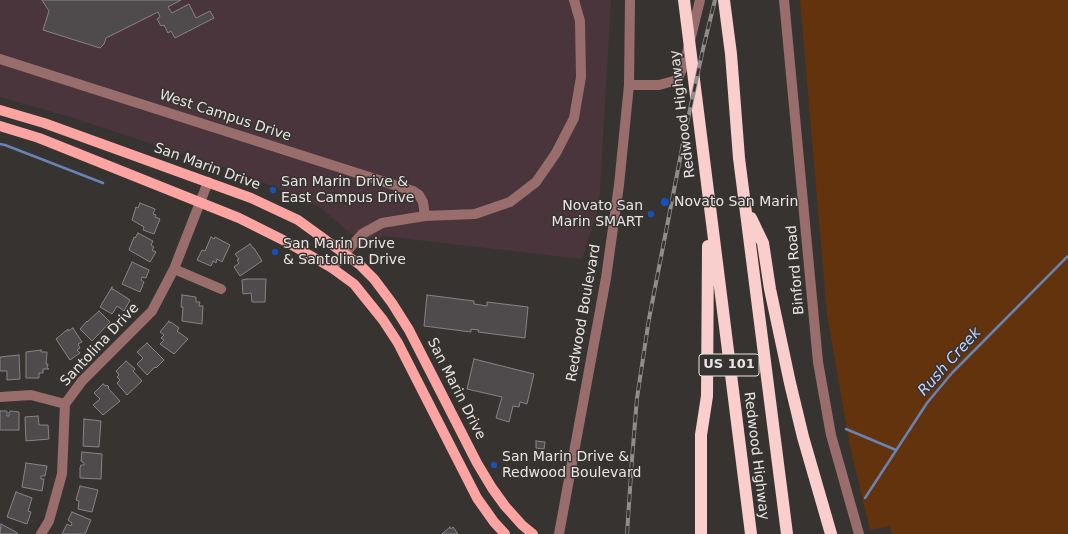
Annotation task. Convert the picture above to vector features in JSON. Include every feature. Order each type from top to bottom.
[{"type":"highway","name":"Redwood Highway","points":[[684,0],[751,534]]},
{"type":"highway","name":"Redwood Highway","points":[[724,0],[731,54],[739,158],[787,534]]},
{"type":"highway","points":[[701,534],[701,435],[707,396],[708,196]]},
{"type":"highway","points":[[745,206],[762,243],[790,383],[831,534]]},
{"type":"main road","name":"San Marin Drive","points":[[0,110],[44,122],[251,198],[298,220],[365,269],[392,303],[422,352],[477,463],[492,488],[505,506],[522,525],[533,534]]},
{"type":"main road","points":[[0,126],[39,138],[200,202],[262,229],[332,268],[354,284],[383,320],[401,348],[477,498],[494,522],[505,534]]},
{"type":"street","points":[[332,268],[362,234],[382,223],[425,216],[475,214],[510,202],[536,182],[556,154],[574,118],[581,77],[580,21],[574,0]]},
{"type":"street","name":"Redwood Boulevard","points":[[559,534],[607,274],[630,85],[630,0]]},
{"type":"street","points":[[630,85],[659,85],[677,80],[684,65],[700,0]]},
{"type":"street","name":"Binford Road","points":[[784,0],[818,362],[831,435],[859,534]]},
{"type":"street","name":"West Campus Drive","points":[[0,59],[412,190],[419,195],[423,202],[425,216]]},
{"type":"street","name":"Santolina Drive","points":[[41,534],[49,521],[62,474],[65,404],[82,381],[152,311],[174,269],[208,182]]},
{"type":"street","points":[[174,269],[221,289]]},
{"type":"street","points":[[0,397],[31,395],[65,404]]},
{"type":"shaded area","points":[[0,0],[611,0],[599,207],[582,259],[383,236],[369,249],[321,208],[246,175],[74,118],[0,97]]},
{"type":"shaded area","points":[[800,0],[1068,0],[1068,534],[892,534],[890,526],[870,530],[850,446],[827,314]]},
{"type":"building","points":[[42,0],[181,0],[168,7],[172,13],[189,4],[196,18],[210,11],[214,18],[175,38],[171,31],[168,33],[164,25],[161,26],[157,19],[160,17],[158,12],[106,38],[104,44],[100,48],[43,30],[49,11]]},
{"type":"building","points":[[140,203],[155,209],[153,214],[156,215],[155,217],[160,219],[154,234],[143,230],[144,227],[132,220],[136,207],[138,208]]},
{"type":"building","points":[[138,233],[153,241],[151,245],[154,247],[152,250],[156,252],[150,262],[129,250],[134,237],[135,238]]},
{"type":"building","points":[[211,237],[214,239],[215,237],[230,245],[222,262],[217,259],[216,263],[213,261],[211,266],[197,260],[202,250],[205,251]]},
{"type":"building","points":[[250,244],[262,261],[240,276],[234,267],[239,263],[237,260],[239,259],[235,254]]},
{"type":"building","points":[[132,262],[149,270],[146,278],[142,277],[141,280],[144,282],[140,292],[122,284]]},
{"type":"building","points":[[266,279],[265,302],[252,302],[251,293],[243,294],[242,280]]},
{"type":"building","points":[[112,287],[112,290],[113,289],[130,300],[124,311],[117,306],[112,314],[100,307]]},
{"type":"building","points":[[182,295],[196,297],[196,302],[200,302],[199,306],[203,306],[202,324],[182,321]]},
{"type":"building","points":[[427,295],[474,301],[474,304],[487,306],[487,302],[528,307],[525,338],[478,332],[479,330],[471,329],[471,332],[424,326]]},
{"type":"building","points":[[99,311],[110,322],[92,341],[80,329]]},
{"type":"building","points":[[169,321],[179,328],[177,331],[188,339],[174,354],[160,344],[164,340],[161,338],[164,335],[160,332]]},
{"type":"building","points":[[73,328],[82,342],[78,344],[80,348],[77,350],[80,353],[70,360],[56,339],[68,329],[68,331]]},
{"type":"building","points":[[147,343],[164,360],[147,375],[137,364],[143,358],[137,352]]},
{"type":"building","points":[[41,350],[41,352],[47,352],[46,364],[48,364],[47,368],[49,369],[43,369],[43,373],[39,373],[39,378],[26,378],[26,352]]},
{"type":"building","points":[[19,355],[20,379],[7,380],[7,371],[0,371],[0,357]]},
{"type":"building","points":[[474,359],[534,374],[527,404],[520,402],[519,407],[513,406],[509,422],[496,418],[502,397],[467,389]]},
{"type":"building","points":[[126,361],[135,369],[133,371],[142,381],[127,395],[117,383],[120,380],[117,377],[119,375],[116,371]]},
{"type":"building","points":[[103,384],[109,387],[108,388],[120,401],[103,415],[93,405],[100,399],[94,393]]},
{"type":"building","points":[[0,411],[7,411],[7,416],[9,416],[9,412],[11,411],[19,412],[19,430],[0,430]]},
{"type":"building","points":[[38,416],[39,425],[48,425],[49,439],[26,441],[25,417]]},
{"type":"building","points":[[84,419],[101,421],[99,447],[83,446]]},
{"type":"building","points":[[536,441],[545,442],[544,449],[536,448]]},
{"type":"building","points":[[82,452],[102,454],[101,479],[80,478],[80,468],[81,465],[84,465],[81,461]]},
{"type":"building","points":[[26,463],[47,466],[45,476],[41,476],[41,479],[44,479],[42,491],[22,487]]},
{"type":"building","points":[[80,486],[98,490],[92,512],[78,509],[79,501],[76,500]]},
{"type":"building","points":[[16,492],[32,498],[28,511],[31,512],[27,524],[7,517]]},
{"type":"building","points":[[72,512],[91,520],[85,534],[62,534],[67,524],[71,526],[72,523],[68,520]]},
{"type":"building","points":[[1,524],[16,532],[18,534],[0,534]]},
{"type":"building","points":[[450,527],[451,529],[453,527],[458,534],[442,534]]},
{"type":"waterway","points":[[0,144],[103,183]]},
{"type":"waterway","name":"Rush Creek","points":[[865,498],[927,403],[952,373],[1068,256]]},
{"type":"waterway","points":[[846,429],[896,450]]},
{"type":"railway","points":[[627,534],[637,398],[649,319],[686,128],[715,0]]},
{"type":"place","name":"San Marin Drive & East Campus Drive","points":[[273,190]]},
{"type":"place","name":"Novato San Marin","points":[[665,202]]},
{"type":"place","name":"Novato San Marin SMART","points":[[651,214]]},
{"type":"place","name":"San Marin Drive & Santolina Drive","points":[[275,252]]},
{"type":"place","name":"San Marin Drive & Redwood Boulevard","points":[[494,465]]}]
